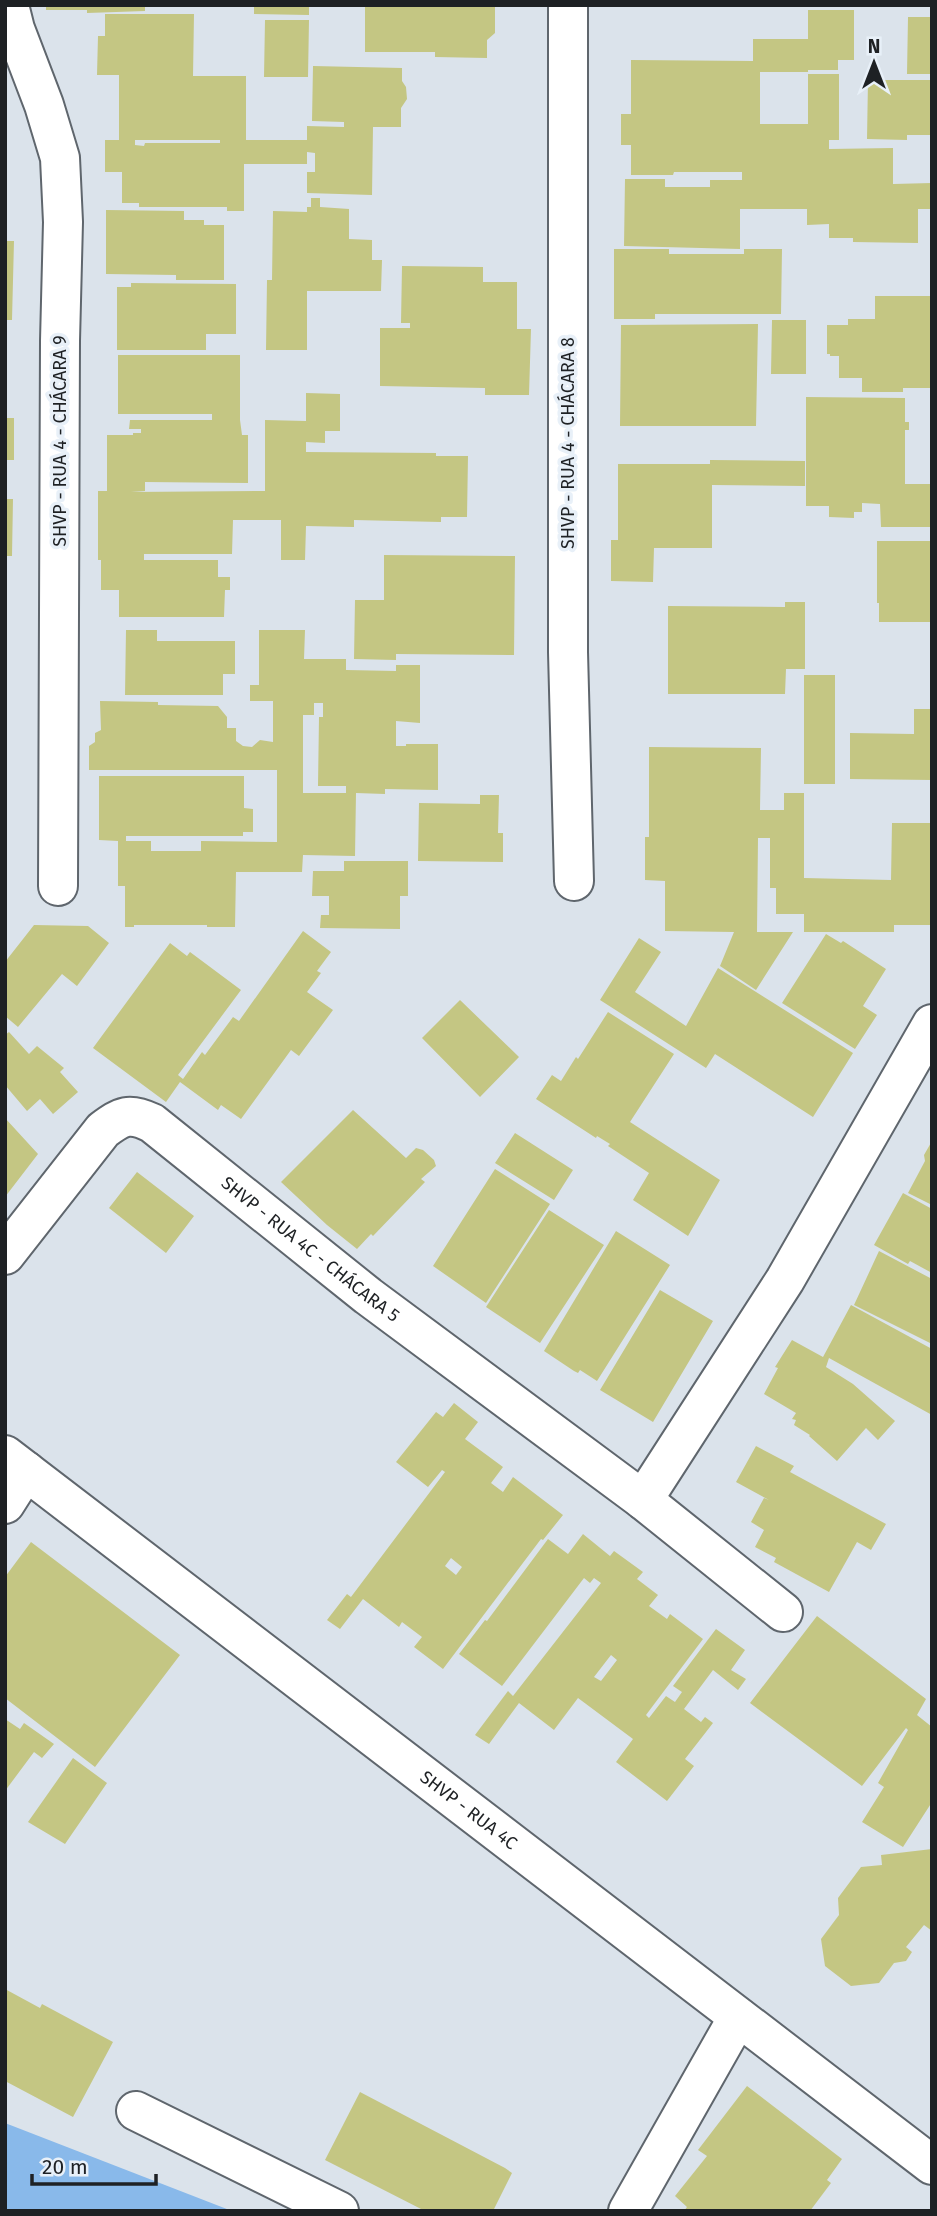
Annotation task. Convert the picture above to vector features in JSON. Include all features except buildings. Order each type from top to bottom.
[{"type":"street","name":"SHVP - RUA 4 - CHÁCARA 9","points":[[9,5],[60,158],[63,222],[58,886]]},
{"type":"street","name":"SHVP - RUA 4 - CHÁCARA 8","points":[[568,5],[568,652],[574,881]]},
{"type":"street","points":[[643,1500],[785,1280],[932,1024]]},
{"type":"street","name":"SHVP - RUA 4C - CHÁCARA 5","points":[[5,1255],[103,1130],[121,1117],[139,1117],[152,1123],[368,1296],[643,1500],[783,1612]]},
{"type":"street","points":[[5,1504],[15,1463]]},
{"type":"street","name":"SHVP - RUA 4C","points":[[15,1463],[932,2165]]},
{"type":"street","points":[[628,2211],[738,2017]]},
{"type":"street","points":[[136,2110],[339,2211]]},
{"type":"shaded area","points":[[5,2123],[232,2211],[5,2211]]}]
